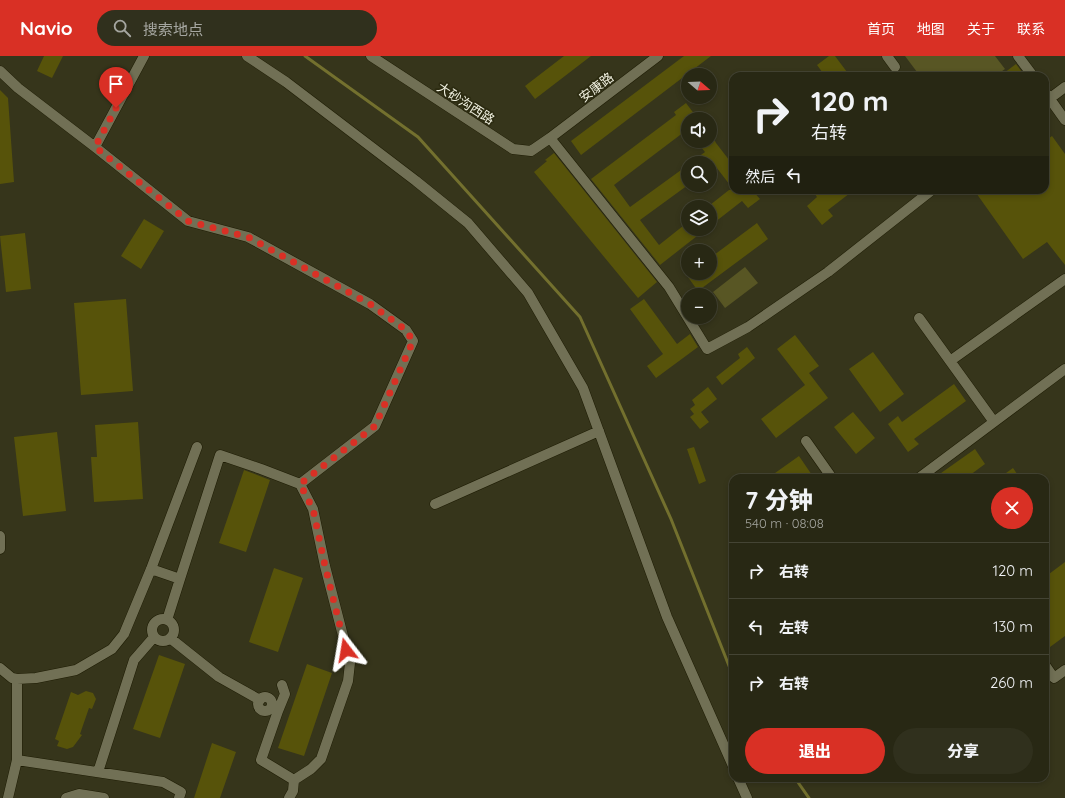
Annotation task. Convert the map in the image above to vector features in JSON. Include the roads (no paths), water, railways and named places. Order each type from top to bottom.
[{"type":"street","points":[[95,147],[144,56]]},
{"type":"street","points":[[247,56],[286,82],[416,181],[468,223],[528,293],[583,388],[667,618],[729,757]]},
{"type":"street","name":"大砂沟西路","points":[[371,56],[513,149],[531,150],[550,138]]},
{"type":"street","name":"安康路","points":[[550,138],[658,56]]},
{"type":"street","points":[[887,56],[896,67]]},
{"type":"street","points":[[1018,56],[1030,72]]},
{"type":"street","points":[[0,71],[18,88],[188,221],[248,237],[370,304],[406,330],[413,341],[375,426],[300,484]]},
{"type":"street","points":[[1049,97],[1065,86]]},
{"type":"street","points":[[1049,100],[1065,120]]},
{"type":"street","points":[[550,138],[669,286],[707,350],[748,326],[828,272],[927,194]]},
{"type":"street","points":[[950,361],[1065,279]]},
{"type":"street","points":[[919,318],[994,422]]},
{"type":"street","points":[[924,474],[1065,369]]},
{"type":"street","points":[[435,504],[599,431]]},
{"type":"street","points":[[806,441],[829,474]]},
{"type":"street","points":[[0,668],[5,674],[12,678],[36,678],[76,670],[112,649],[124,634],[151,569],[197,447]]},
{"type":"street","points":[[167,620],[220,455],[300,484],[313,509],[325,566],[350,663],[348,681],[321,759],[311,769],[294,780]]},
{"type":"street","points":[[0,536],[0,549]]},
{"type":"street","points":[[151,569],[180,579]]},
{"type":"street","points":[[160,619],[167,620],[173,624],[173,635],[170,638],[164,641],[154,637],[152,630],[154,623],[160,619]]},
{"type":"street","points":[[98,772],[134,660],[154,637]]},
{"type":"street","points":[[170,638],[219,677],[260,700],[258,704],[262,710],[268,711],[275,709]]},
{"type":"street","points":[[1049,671],[1054,678],[1065,670]]},
{"type":"street","points":[[8,798],[17,760],[17,679]]},
{"type":"street","points":[[282,685],[285,694],[275,709],[261,760],[294,780]]},
{"type":"street","points":[[17,760],[163,782],[181,792],[179,798]]},
{"type":"street","points":[[289,798],[293,791],[294,780]]},
{"type":"street","points":[[740,782],[747,798]]},
{"type":"street","points":[[66,798],[79,794],[104,798]]},
{"type":"waterway","points":[[305,56],[418,137],[580,317],[671,519],[729,666]]},
{"type":"waterway","points":[[798,782],[809,798]]}]
